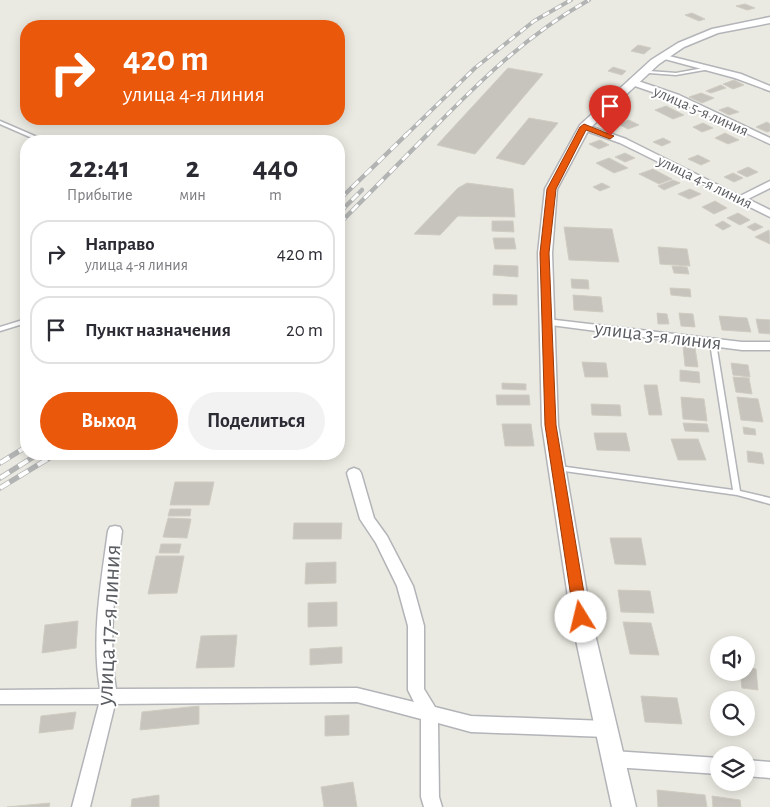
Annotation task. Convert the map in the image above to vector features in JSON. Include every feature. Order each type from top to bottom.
[{"type":"street","points":[[624,807],[581,617],[550,425],[545,253],[552,189],[584,127],[632,82],[664,56],[681,45],[715,31],[769,21]]},
{"type":"street","points":[[664,56],[738,76],[770,89]]},
{"type":"street","name":"улица 5-я линия","points":[[632,82],[676,97],[770,141]]},
{"type":"street","name":"улица 4-я линия","points":[[584,127],[623,141],[770,214]]},
{"type":"street","points":[[741,199],[770,184]]},
{"type":"street","name":"улица 3-я линия","points":[[547,322],[713,343],[770,346]]},
{"type":"street","points":[[354,473],[367,519],[382,540],[404,586],[416,626],[416,690],[429,712],[430,797],[433,807]]},
{"type":"street","name":"улица 17-я линия","points":[[81,807],[109,696],[104,666],[105,618],[115,531]]},
{"type":"street","points":[[0,696],[357,695],[471,724],[606,728]]},
{"type":"street","points":[[613,759],[710,765]]},
{"type":"street","points":[[755,769],[770,770]]},
{"type":"lane","points":[[649,72],[676,74],[708,68]]},
{"type":"lane","points":[[0,122],[29,135]]},
{"type":"lane","points":[[0,329],[20,323]]},
{"type":"lane","points":[[713,343],[737,493]]},
{"type":"lane","points":[[557,468],[737,493],[770,501]]},
{"type":"building","points":[[745,4],[755,8],[747,10],[736,6]]},
{"type":"building","points":[[692,13],[705,19],[699,21],[685,15]]},
{"type":"building","points":[[638,45],[651,48],[644,54],[631,51]]},
{"type":"building","points":[[613,67],[626,71],[622,75],[608,71]]},
{"type":"building","points":[[508,68],[543,74],[475,154],[437,145]]},
{"type":"building","points":[[734,80],[744,85],[733,89],[723,84]]},
{"type":"building","points":[[721,85],[726,88],[711,93],[706,91]]},
{"type":"building","points":[[701,93],[714,98],[702,103],[689,97]]},
{"type":"building","points":[[666,106],[684,115],[673,119],[655,110]]},
{"type":"building","points":[[728,107],[739,112],[729,115],[719,110]]},
{"type":"building","points":[[529,118],[558,123],[524,165],[496,158]]},
{"type":"building","points":[[629,120],[639,125],[628,129],[618,124]]},
{"type":"building","points":[[767,122],[770,124],[770,131],[767,132],[756,127]]},
{"type":"building","points":[[703,123],[713,128],[702,132],[693,127]]},
{"type":"building","points":[[725,133],[739,140],[728,144],[715,138]]},
{"type":"building","points":[[663,138],[671,142],[662,146],[653,142]]},
{"type":"building","points":[[600,140],[609,145],[599,149],[589,144]]},
{"type":"building","points":[[625,153],[635,158],[625,162],[615,157]]},
{"type":"building","points":[[698,155],[710,161],[701,165],[688,159]]},
{"type":"building","points":[[609,158],[628,168],[614,173],[596,163]]},
{"type":"building","points":[[748,167],[758,172],[747,177],[737,172]]},
{"type":"building","points":[[653,169],[672,179],[659,184],[639,174]]},
{"type":"building","points":[[733,173],[743,178],[734,182],[724,177]]},
{"type":"building","points":[[673,180],[680,183],[664,190],[658,186]]},
{"type":"building","points":[[467,183],[513,189],[515,217],[458,216],[440,235],[414,234],[458,188]]},
{"type":"building","points":[[602,183],[610,187],[600,191],[593,187]]},
{"type":"building","points":[[690,189],[701,194],[689,199],[678,194]]},
{"type":"building","points":[[715,201],[727,208],[714,214],[702,207]]},
{"type":"building","points":[[738,213],[750,220],[740,225],[727,218]]},
{"type":"building","points":[[492,221],[513,221],[514,232],[492,231]]},
{"type":"building","points":[[723,221],[731,226],[723,230],[715,225]]},
{"type":"building","points":[[755,223],[763,227],[754,231],[747,227]]},
{"type":"building","points":[[564,227],[612,229],[619,262],[569,260]]},
{"type":"building","points":[[769,230],[770,244],[755,237]]},
{"type":"building","points":[[493,238],[514,238],[516,249],[495,249]]},
{"type":"building","points":[[658,247],[687,249],[690,266],[660,264]]},
{"type":"building","points":[[494,265],[518,266],[518,277],[493,275]]},
{"type":"building","points":[[672,266],[687,267],[689,274],[674,273]]},
{"type":"building","points":[[571,279],[588,280],[589,289],[572,288]]},
{"type":"building","points":[[670,288],[690,289],[691,297],[671,295]]},
{"type":"building","points":[[493,294],[517,295],[517,305],[493,305]]},
{"type":"building","points":[[573,295],[601,297],[603,312],[574,310]]},
{"type":"building","points":[[657,313],[667,314],[669,324],[658,324]]},
{"type":"building","points":[[679,313],[693,314],[695,327],[681,326]]},
{"type":"building","points":[[719,316],[747,318],[751,332],[722,330]]},
{"type":"building","points":[[756,319],[770,320],[770,334],[759,333]]},
{"type":"building","points":[[683,346],[695,348],[698,367],[685,366]]},
{"type":"building","points":[[582,362],[606,363],[608,377],[585,377]]},
{"type":"building","points":[[731,363],[748,365],[750,377],[733,375]]},
{"type":"building","points":[[680,370],[699,372],[700,383],[680,381]]},
{"type":"building","points":[[733,377],[749,378],[752,394],[736,392]]},
{"type":"building","points":[[502,383],[526,384],[526,390],[502,389]]},
{"type":"building","points":[[644,385],[657,385],[662,415],[649,415]]},
{"type":"building","points":[[496,395],[529,395],[530,405],[497,405]]},
{"type":"building","points":[[681,397],[704,399],[707,421],[683,419]]},
{"type":"building","points":[[737,397],[758,399],[763,422],[741,420]]},
{"type":"building","points":[[591,404],[620,405],[621,416],[592,415]]},
{"type":"building","points":[[683,423],[707,424],[709,432],[685,431]]},
{"type":"building","points":[[502,424],[531,424],[534,446],[505,446]]},
{"type":"building","points":[[743,427],[755,429],[756,435],[744,434]]},
{"type":"building","points":[[594,433],[626,433],[630,451],[597,450]]},
{"type":"building","points":[[671,439],[698,439],[706,460],[678,460]]},
{"type":"building","points":[[747,451],[762,453],[764,464],[748,462]]},
{"type":"building","points":[[175,482],[214,482],[209,505],[170,505]]},
{"type":"building","points":[[170,509],[191,509],[190,516],[168,516]]},
{"type":"building","points":[[168,518],[191,519],[187,538],[163,537]]},
{"type":"building","points":[[294,523],[342,523],[341,539],[293,539]]},
{"type":"building","points":[[610,538],[641,538],[646,565],[615,564]]},
{"type":"building","points":[[161,544],[181,544],[179,553],[159,553]]},
{"type":"building","points":[[156,556],[184,556],[177,593],[148,594]]},
{"type":"building","points":[[336,562],[336,583],[305,584],[306,563]]},
{"type":"building","points":[[618,590],[650,591],[654,613],[621,612]]},
{"type":"building","points":[[337,602],[337,626],[308,627],[308,603]]},
{"type":"building","points":[[78,621],[76,648],[42,653],[45,625]]},
{"type":"building","points":[[623,622],[651,623],[659,655],[630,654]]},
{"type":"building","points":[[237,635],[234,667],[196,668],[201,636]]},
{"type":"building","points":[[342,647],[342,663],[310,665],[310,649]]},
{"type":"building","points":[[756,669],[758,690],[742,688],[741,681],[755,681]]},
{"type":"building","points":[[641,696],[677,698],[682,724],[645,722]]},
{"type":"building","points":[[199,706],[199,724],[140,730],[142,712]]},
{"type":"building","points":[[76,712],[73,729],[39,733],[41,716]]},
{"type":"building","points":[[349,715],[349,735],[325,736],[325,716]]},
{"type":"building","points":[[353,782],[357,807],[324,807],[321,787]]},
{"type":"building","points":[[657,790],[705,795],[707,807],[658,807]]},
{"type":"building","points":[[159,795],[159,807],[131,807],[132,799]]},
{"type":"building","points":[[712,796],[740,800],[741,807],[713,807]]},
{"type":"building","points":[[50,803],[49,807],[7,807]]},
{"type":"railway","points":[[406,135],[475,68],[534,21],[571,0]]},
{"type":"railway","points":[[428,134],[484,79],[523,45],[589,0]]},
{"type":"railway","points":[[345,194],[407,134]]},
{"type":"railway","points":[[345,218],[428,134]]},
{"type":"railway","points":[[345,207],[362,190]]},
{"type":"railway","points":[[0,463],[20,451]]},
{"type":"railway","points":[[0,478],[28,460]]},
{"type":"railway","points":[[0,488],[46,460]]},
{"type":"route","points":[[581,617],[550,425],[545,253],[552,189],[584,127],[610,136]]}]
